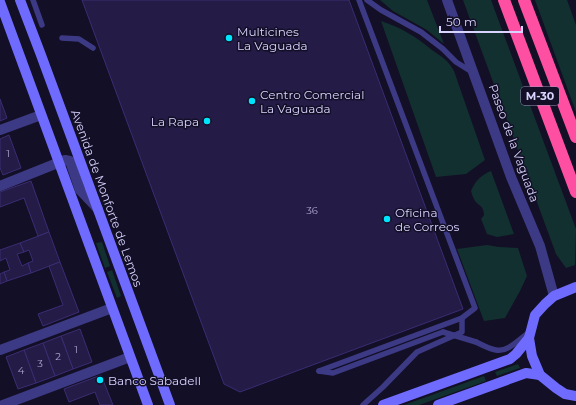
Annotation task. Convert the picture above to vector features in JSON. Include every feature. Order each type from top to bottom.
[{"type":"highway","name":"M-30","points":[[504,0],[576,192]]},
{"type":"highway","name":"M-30","points":[[524,0],[576,137]]},
{"type":"street","name":"Avenida de Monforte de Lemos","points":[[20,0],[42,55],[170,405]]},
{"type":"street","name":"Paseo de la Vaguada","points":[[447,0],[511,177],[540,246],[554,296]]},
{"type":"street","points":[[0,2],[148,405]]},
{"type":"street","points":[[0,130],[41,115]]},
{"type":"street","points":[[0,186],[65,160],[70,161],[80,190],[98,209]]},
{"type":"street","points":[[576,287],[554,296],[535,315],[530,334],[532,356],[540,375],[565,394],[576,396]]},
{"type":"street","points":[[0,350],[112,308]]},
{"type":"street","points":[[382,405],[510,359],[516,354],[530,334]]},
{"type":"street","points":[[3,405],[130,357]]},
{"type":"street","points":[[438,405],[526,373],[540,375]]},
{"type":"lane","points":[[33,0],[42,25]]},
{"type":"lane","points":[[359,0],[475,308],[462,318],[319,370],[333,373],[443,332],[496,350],[503,350],[510,347],[521,337],[530,334]]},
{"type":"lane","points":[[367,0],[381,10],[421,32],[443,49],[456,62],[464,68],[474,72]]},
{"type":"lane","points":[[62,38],[79,39],[93,48]]},
{"type":"lane","points":[[362,405],[383,387],[417,352],[462,332],[462,318]]},
{"type":"green space","points":[[380,0],[427,0],[444,44],[427,30],[393,11]]},
{"type":"green space","points":[[463,0],[491,0],[576,229],[575,265],[566,268],[556,254]]},
{"type":"green space","points":[[535,0],[567,0],[576,25],[576,112]]},
{"type":"green space","points":[[381,21],[408,33],[420,41],[444,59],[454,71],[485,160],[466,174],[436,177]]},
{"type":"green space","points":[[491,171],[514,234],[497,237],[487,234],[481,219],[484,215],[483,209],[475,201],[471,191],[474,184],[484,174]]},
{"type":"green space","points":[[102,242],[110,266],[105,268],[96,243]]},
{"type":"green space","points":[[487,245],[518,248],[527,276],[505,318],[484,321],[457,249]]},
{"type":"green space","points":[[112,270],[121,296],[117,298],[107,272]]},
{"type":"green space","points":[[518,364],[520,368],[497,376],[495,372]]},
{"type":"green space","points":[[484,376],[486,381],[419,405],[404,405]]},
{"type":"building","name":"Centro Comercial La Vaguada","points":[[82,0],[349,0],[463,309],[240,392],[224,384]]},
{"type":"building","points":[[0,99],[7,118],[0,121]]},
{"type":"building","points":[[9,135],[21,168],[3,175],[0,168],[0,139]]},
{"type":"building","points":[[31,181],[49,232],[38,236],[24,198],[0,207],[0,192]]},
{"type":"building","points":[[49,232],[60,262],[31,273],[28,263],[33,261],[29,250],[24,252],[20,243]]},
{"type":"building","points":[[20,243],[24,252],[17,254],[22,266],[28,263],[31,273],[7,281],[4,272],[10,270],[6,258],[0,261],[0,250]]},
{"type":"building","points":[[60,262],[79,312],[43,326],[38,314],[63,305],[49,266]]},
{"type":"building","points":[[4,272],[7,281],[0,284],[0,274]]},
{"type":"building","points":[[80,329],[92,362],[73,369],[61,336]]},
{"type":"building","points":[[61,336],[73,369],[55,376],[43,343]]},
{"type":"building","points":[[43,343],[55,376],[36,383],[24,350]]},
{"type":"building","points":[[24,350],[36,383],[18,389],[6,357]]},
{"type":"building","points":[[101,375],[113,405],[100,405],[95,392],[69,402],[64,389]]},
{"type":"place","name":"Multicines La Vaguada","points":[[229,38]]},
{"type":"place","name":"Centro Comercial La Vaguada","points":[[252,101]]},
{"type":"place","name":"La Rapa","points":[[207,121]]},
{"type":"place","name":"Oficina de Correos","points":[[387,219]]},
{"type":"place","name":"Banco Sabadell","points":[[100,380]]}]
